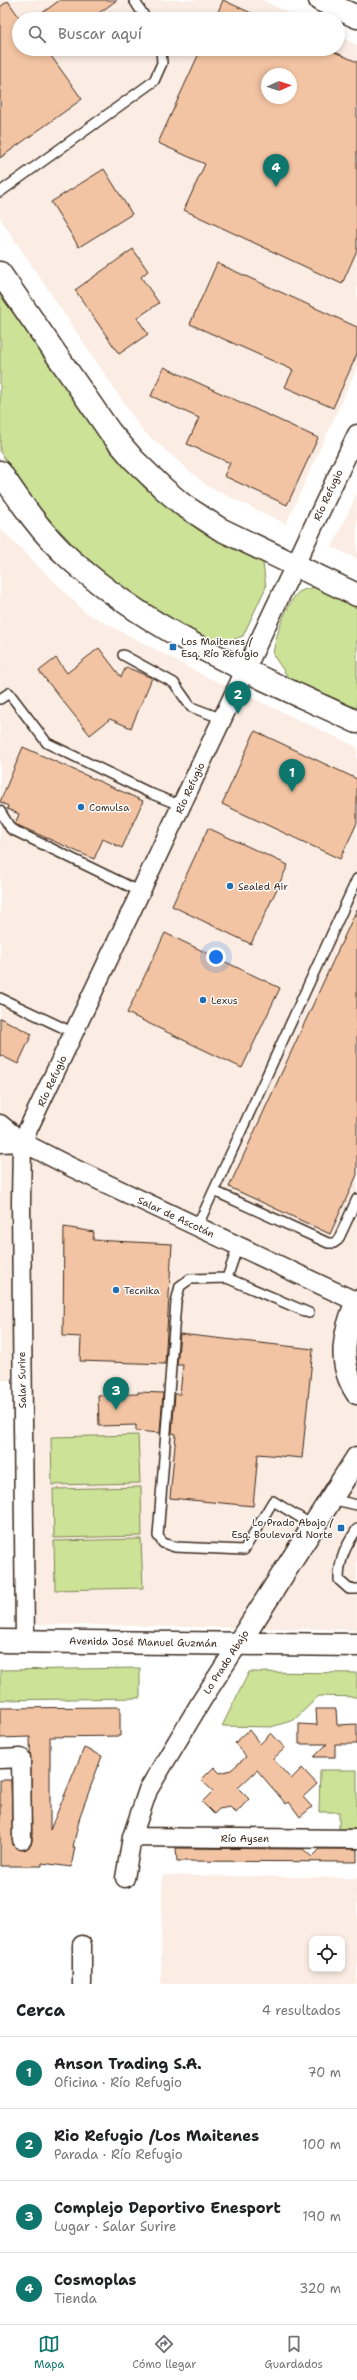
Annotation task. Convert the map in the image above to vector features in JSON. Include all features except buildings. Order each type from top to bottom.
[{"type":"street","points":[[320,0],[357,17]]},
{"type":"street","points":[[0,273],[110,432],[150,476],[199,516],[220,529],[357,595]]},
{"type":"street","name":"Río Refugio","points":[[22,1142],[357,434]]},
{"type":"street","points":[[0,472],[34,520],[69,558],[95,581],[130,608],[172,634],[357,722]]},
{"type":"street","name":"Salar de Ascotán","points":[[0,1124],[22,1142],[197,1227],[357,1301]]},
{"type":"street","points":[[0,1143],[22,1142]]},
{"type":"street","name":"Salar Surire","points":[[22,1142],[21,1201],[25,1641]]},
{"type":"street","points":[[357,1301],[348,1325],[344,1342],[344,1360],[348,1375],[357,1393]]},
{"type":"street","name":"Lo Prado Abajo","points":[[125,1878],[132,1837],[139,1811],[161,1767],[357,1458]]},
{"type":"street","name":"Avenida José Manuel Guzmán","points":[[0,1641],[357,1645]]},
{"type":"street","points":[[0,1759],[21,1758],[22,1840]]},
{"type":"street","name":"Río Aysen","points":[[132,1837],[357,1839]]},
{"type":"street","points":[[82,1945],[82,1984]]},
{"type":"lane","points":[[134,0],[142,12]]},
{"type":"lane","points":[[0,192],[154,81],[162,62],[161,56]]},
{"type":"lane","points":[[123,655],[174,683],[191,707],[223,719]]},
{"type":"lane","points":[[0,699],[9,693],[47,743],[152,794],[182,806]]},
{"type":"lane","points":[[0,810],[11,828],[141,892]]},
{"type":"lane","points":[[197,1227],[354,894],[357,879]]},
{"type":"lane","points":[[0,998],[74,1033]]},
{"type":"lane","points":[[214,1191],[328,1243],[338,1240],[357,1199]]},
{"type":"lane","points":[[227,1278],[238,1246]]},
{"type":"lane","points":[[309,1313],[227,1278],[190,1280],[180,1286],[176,1302],[158,1536],[163,1543],[174,1547],[244,1550],[273,1501],[314,1526]]},
{"type":"lane","points":[[331,1499],[357,1505]]},
{"type":"lane","points":[[357,1529],[343,1551],[339,1568],[339,1580],[349,1589],[357,1590]]},
{"type":"shaded area","points":[[0,0],[262,0],[287,12],[12,12],[12,56],[345,56],[345,39],[357,45],[357,368],[286,524],[207,486],[142,430],[0,218]]},
{"type":"shaded area","points":[[357,493],[357,559],[332,547]]},
{"type":"shaded area","points":[[0,528],[85,612],[203,675],[357,747],[357,1630],[30,1624],[26,1380],[0,1380]]},
{"type":"shaded area","points":[[162,1875],[357,1878],[357,1984],[161,1984]]},
{"type":"green space","points":[[0,287],[65,383],[145,488],[200,531],[263,563],[266,587],[243,636],[227,642],[213,643],[194,634],[111,579],[79,551],[44,514],[0,452]]},
{"type":"green space","points":[[314,587],[323,587],[357,604],[357,710],[288,677],[273,655],[279,631],[286,612],[294,597],[302,590]]},
{"type":"green space","points":[[138,1435],[140,1483],[52,1485],[51,1437]]},
{"type":"green space","points":[[141,1487],[142,1536],[54,1538],[53,1489]]},
{"type":"green space","points":[[141,1539],[143,1588],[55,1590],[54,1541]]},
{"type":"green space","points":[[140,1668],[140,1698],[0,1700],[0,1670]]},
{"type":"green space","points":[[249,1672],[357,1673],[357,1697],[319,1696],[294,1720],[271,1727],[222,1726]]},
{"type":"green space","points":[[320,1770],[357,1770],[357,1829],[339,1829],[339,1812],[319,1812]]},
{"type":"place","name":"Cosmoplas","points":[[276,187]]},
{"type":"place","name":"Los Maitenes / Esq. Río Refugio","points":[[173,647]]},
{"type":"place","name":"Rio Refugio /Los Maitenes","points":[[238,714]]},
{"type":"place","name":"Anson Trading S.A.","points":[[292,792]]},
{"type":"place","name":"Comulsa","points":[[81,807]]},
{"type":"place","name":"Sealed Air","points":[[230,886]]},
{"type":"place","name":"Lexus","points":[[203,1000]]},
{"type":"place","name":"Tecnika","points":[[116,1290]]},
{"type":"place","name":"Complejo Deportivo Enesport","points":[[116,1410]]},
{"type":"place","name":"Lo Prado Abajo / Esq. Boulevard Norte","points":[[341,1528]]}]
